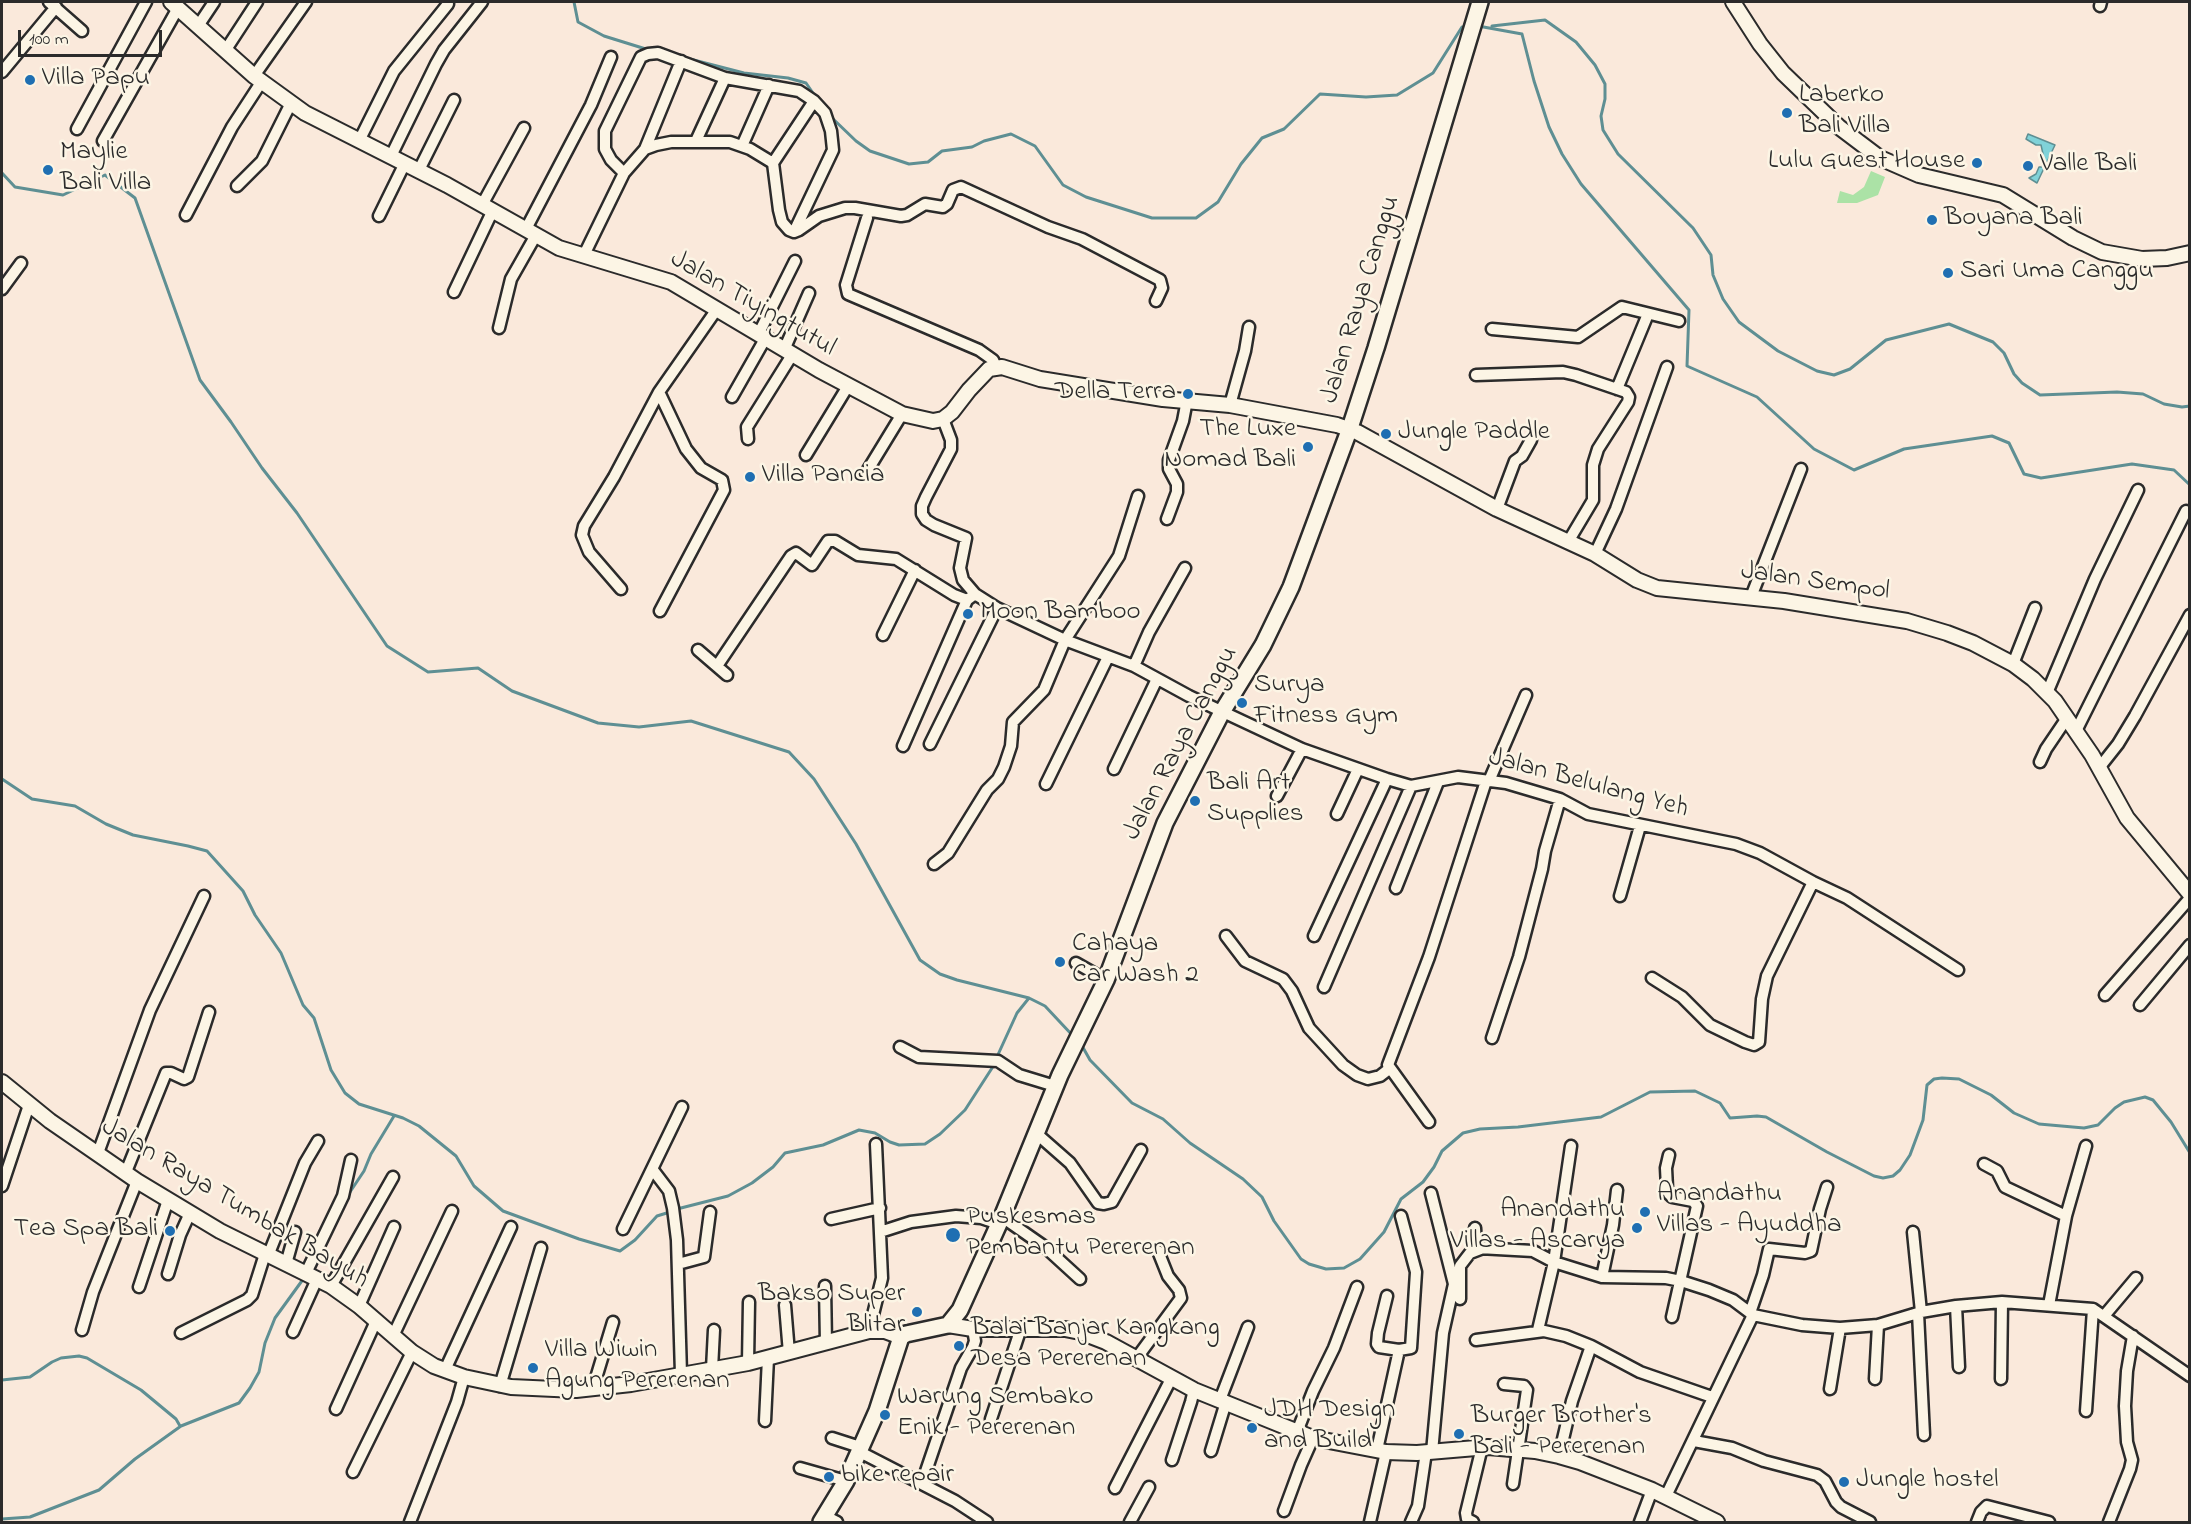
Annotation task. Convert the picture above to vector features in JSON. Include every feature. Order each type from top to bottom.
[{"type":"main road","name":"Jalan Raya Canggu","points":[[948,1325],[960,1310],[1001,1221],[1055,1086],[1106,980],[1165,823],[1222,712],[1263,645],[1291,587],[1350,428],[1376,348],[1479,5]]},
{"type":"main road","points":[[828,1520],[886,1385],[901,1337],[948,1325]]},
{"type":"street","points":[[77,129],[146,2]]},
{"type":"street","points":[[198,26],[214,2]]},
{"type":"street","points":[[225,51],[257,2]]},
{"type":"street","points":[[186,215],[258,79],[306,2]]},
{"type":"street","points":[[391,156],[444,50],[482,2]]},
{"type":"street","points":[[1733,2],[1760,44],[1783,73],[1839,128],[1880,158],[1919,175],[2003,195],[2073,238],[2102,252],[2142,259],[2167,258],[2190,253]]},
{"type":"street","points":[[2,72],[52,4],[82,31]]},
{"type":"street","points":[[360,139],[394,71],[448,4]]},
{"type":"street","points":[[104,141],[174,5]]},
{"type":"street","name":"Jalan Tiyingtutul","points":[[174,5],[258,79],[305,113],[360,139],[560,248],[659,277],[682,288],[788,353],[902,414],[933,421],[943,419]]},
{"type":"street","points":[[624,173],[611,160],[605,150],[603,140],[605,131],[641,57],[658,53],[725,78],[799,91],[814,101],[825,113],[831,131],[833,150],[794,232]]},
{"type":"street","points":[[499,328],[511,279],[611,57]]},
{"type":"street","points":[[584,255],[624,173],[645,149],[681,62]]},
{"type":"street","points":[[696,141],[725,78]]},
{"type":"street","points":[[742,146],[769,86]]},
{"type":"street","points":[[418,170],[454,100]]},
{"type":"street","points":[[794,232],[785,227],[779,210],[773,163],[814,101]]},
{"type":"street","points":[[237,186],[262,161],[291,103]]},
{"type":"street","points":[[454,292],[524,128]]},
{"type":"street","points":[[645,149],[663,143],[730,142],[773,163]]},
{"type":"street","points":[[379,216],[405,163]]},
{"type":"street","points":[[794,232],[819,216],[845,208],[901,216],[925,204],[943,207],[947,204],[952,190],[961,187],[1048,227],[1082,239],[1160,280],[1162,288],[1156,301]]},
{"type":"street","points":[[867,218],[846,285],[849,294],[979,350],[993,360],[996,367]]},
{"type":"street","points":[[732,397],[762,337],[795,261]]},
{"type":"street","points":[[2,289],[21,263]]},
{"type":"street","points":[[747,439],[747,427],[788,353],[809,292]]},
{"type":"street","points":[[1492,329],[1578,338],[1622,307],[1679,321]]},
{"type":"street","points":[[621,589],[589,552],[582,535],[584,526],[614,477],[659,392],[717,309]]},
{"type":"street","points":[[1617,389],[1648,314]]},
{"type":"street","points":[[1230,405],[1249,327]]},
{"type":"street","points":[[1595,554],[1616,509],[1667,367]]},
{"type":"street","points":[[903,746],[971,597],[960,574],[966,538],[926,520],[922,514],[922,506],[951,449],[951,440],[943,419],[952,412],[989,369],[1008,368],[1040,379],[1163,399],[1230,405],[1350,428]]},
{"type":"street","points":[[1476,375],[1563,372],[1626,392],[1629,397],[1598,449],[1593,465],[1593,500],[1568,542]]},
{"type":"street","points":[[806,455],[848,386]]},
{"type":"street","points":[[659,392],[686,449],[701,468],[722,480],[724,485],[724,490],[660,611]]},
{"type":"street","points":[[1167,519],[1177,492],[1177,484],[1169,469],[1169,460],[1180,430],[1187,400]]},
{"type":"street","points":[[866,472],[902,414]]},
{"type":"street","name":"Jalan Sempol","points":[[1350,428],[1497,509],[1595,554],[1637,580],[1657,588],[1751,597],[1906,621],[1973,643],[2013,664],[2033,678],[2067,718],[2127,818],[2189,892]]},
{"type":"street","points":[[1497,509],[1515,461],[1525,452],[1531,440]]},
{"type":"street","points":[[1751,597],[1802,469]]},
{"type":"street","points":[[2047,693],[2095,579],[2138,490]]},
{"type":"street","points":[[934,864],[948,853],[987,790],[998,779],[1011,746],[1013,722],[1044,690],[1065,640],[1119,556],[1138,496]]},
{"type":"street","points":[[2076,730],[2186,511]]},
{"type":"street","name":"Jalan Belulang Yeh","points":[[717,666],[791,556],[796,553],[812,565],[828,541],[835,541],[858,555],[896,559],[954,595],[971,597],[1065,640],[1134,666],[1222,712],[1302,749],[1387,779],[1411,786],[1458,777],[1506,783],[1560,799],[1588,814],[1736,844],[1760,853],[1846,898],[1958,970]]},
{"type":"street","points":[[1134,666],[1149,632],[1185,568]]},
{"type":"street","points":[[883,636],[915,570]]},
{"type":"street","points":[[930,744],[997,608]]},
{"type":"street","points":[[2013,664],[2035,608]]},
{"type":"street","points":[[2099,768],[2118,744],[2135,716],[2190,615]]},
{"type":"street","points":[[698,650],[728,675]]},
{"type":"street","points":[[1046,784],[1108,657]]},
{"type":"street","points":[[1114,769],[1157,679]]},
{"type":"street","points":[[1429,1122],[1389,1069],[1388,1062],[1429,957],[1488,781],[1526,695]]},
{"type":"street","points":[[2040,762],[2067,718]]},
{"type":"street","points":[[1277,796],[1302,749]]},
{"type":"street","points":[[1337,814],[1358,769]]},
{"type":"street","points":[[1314,936],[1387,779]]},
{"type":"street","points":[[1396,888],[1438,782]]},
{"type":"street","points":[[1324,987],[1411,786]]},
{"type":"street","points":[[1492,1038],[1519,957],[1560,799]]},
{"type":"street","points":[[1620,896],[1640,826]]},
{"type":"street","points":[[1652,978],[1682,997],[1710,1025],[1754,1045],[1759,1042],[1762,999],[1767,976],[1813,882]]},
{"type":"street","points":[[2106,995],[2189,892]]},
{"type":"street","points":[[98,1152],[150,1010],[204,896]]},
{"type":"street","points":[[1226,936],[1245,961],[1283,980],[1292,992],[1309,1028],[1343,1065],[1357,1075],[1368,1079],[1380,1076],[1389,1069]]},
{"type":"street","points":[[2140,1005],[2190,945]]},
{"type":"street","points":[[1076,963],[1106,980]]},
{"type":"street","points":[[82,1330],[166,1073],[184,1079],[188,1077],[209,1012]]},
{"type":"street","points":[[900,1047],[919,1057],[998,1061],[1019,1075],[1055,1086]]},
{"type":"street","name":"Jalan Raya Tumbak Bayuh","points":[[2,1082],[29,1105],[168,1200],[266,1255],[331,1286],[359,1306],[412,1352],[445,1370],[465,1377],[500,1386],[557,1390],[593,1388],[631,1384],[748,1363],[869,1331],[885,1331],[901,1337]]},
{"type":"street","points":[[2,1186],[29,1105]]},
{"type":"street","points":[[623,1229],[682,1107]]},
{"type":"street","points":[[1037,1134],[1070,1163],[1098,1203],[1104,1204],[1112,1202],[1141,1150]]},
{"type":"street","points":[[181,1333],[247,1300],[252,1295],[266,1255],[305,1163],[318,1141]]},
{"type":"street","points":[[869,1331],[882,1278],[876,1144]]},
{"type":"street","points":[[1538,1330],[1554,1262],[1571,1146]]},
{"type":"street","points":[[2049,1305],[2066,1216],[2086,1146]]},
{"type":"street","points":[[1669,1155],[1666,1168],[1669,1194],[1672,1197],[1693,1201],[1697,1206],[1672,1317]]},
{"type":"street","points":[[293,1332],[343,1196],[351,1160]]},
{"type":"street","points":[[1984,1164],[1997,1172],[2005,1187],[2066,1216]]},
{"type":"street","points":[[653,1170],[669,1191],[677,1240],[681,1374]]},
{"type":"street","points":[[331,1286],[393,1178]]},
{"type":"street","points":[[1666,1496],[1694,1441],[1751,1314],[1769,1249],[1805,1253],[1811,1251],[1827,1187]]},
{"type":"street","points":[[1602,1277],[1615,1213],[1617,1190]]},
{"type":"street","points":[[1411,1522],[1418,1506],[1429,1452],[1443,1333],[1454,1284],[1431,1193]]},
{"type":"street","points":[[138,1287],[168,1200]]},
{"type":"street","points":[[831,1219],[879,1208]]},
{"type":"street","points":[[393,1336],[452,1211]]},
{"type":"street","points":[[678,1264],[704,1257],[710,1212]]},
{"type":"street","points":[[168,1274],[180,1235],[190,1213]]},
{"type":"street","points":[[880,1232],[911,1222],[956,1216],[1001,1221],[1045,1247],[1080,1279]]},
{"type":"street","points":[[1387,1296],[1377,1344],[1379,1347],[1399,1350],[1411,1348],[1416,1272],[1401,1216]]},
{"type":"street","points":[[359,1306],[394,1227]]},
{"type":"street","points":[[445,1370],[511,1227]]},
{"type":"street","points":[[1475,1228],[1477,1246],[1483,1248],[1533,1251],[1554,1262],[1602,1277],[1666,1278],[1681,1281],[1733,1300],[1751,1314],[1763,1319],[1802,1325],[1840,1328],[1878,1324],[1956,1306],[2002,1302],[2093,1310],[2190,1376]]},
{"type":"street","points":[[286,1264],[295,1232]]},
{"type":"street","points":[[1913,1232],[1920,1313],[1924,1434]]},
{"type":"street","points":[[500,1386],[541,1248]]},
{"type":"street","points":[[1460,1299],[1460,1266],[1470,1254],[1483,1248]]},
{"type":"street","points":[[1136,1359],[1181,1298],[1179,1290],[1168,1276],[1158,1251]]},
{"type":"street","points":[[2104,1316],[2136,1278]]},
{"type":"street","points":[[825,1286],[826,1343]]},
{"type":"street","points":[[1297,1432],[1313,1391],[1334,1348],[1357,1287]]},
{"type":"street","points":[[748,1363],[749,1302]]},
{"type":"street","points":[[2001,1379],[2002,1302]]},
{"type":"street","points":[[785,1305],[789,1353]]},
{"type":"street","points":[[1956,1306],[1959,1367]]},
{"type":"street","points":[[960,1310],[978,1328]]},
{"type":"street","points":[[2086,1411],[2093,1310]]},
{"type":"street","points":[[336,1409],[376,1321]]},
{"type":"street","points":[[593,1388],[613,1322]]},
{"type":"street","points":[[1875,1379],[1878,1324]]},
{"type":"street","points":[[948,1325],[978,1328],[1065,1329],[1080,1332],[1096,1337],[1194,1390],[1313,1438],[1382,1451],[1429,1452],[1482,1447],[1517,1449],[1559,1456],[1652,1490],[1717,1522]]},
{"type":"street","points":[[1211,1451],[1223,1401],[1248,1327]]},
{"type":"street","points":[[922,1483],[961,1368],[973,1347],[978,1328]]},
{"type":"street","points":[[991,1419],[1021,1328]]},
{"type":"street","points":[[1830,1389],[1840,1328]]},
{"type":"street","points":[[712,1369],[714,1330]]},
{"type":"street","points":[[1476,1340],[1538,1330],[1566,1336],[1592,1346],[1640,1372],[1712,1397]]},
{"type":"street","points":[[2109,1522],[2132,1460],[2127,1442],[2125,1406],[2127,1371],[2133,1336]]},
{"type":"street","points":[[1559,1456],[1572,1401],[1592,1346]]},
{"type":"street","points":[[1370,1522],[1399,1350]]},
{"type":"street","points":[[353,1472],[412,1352]]},
{"type":"street","points":[[765,1421],[768,1358]]},
{"type":"street","points":[[410,1522],[465,1377]]},
{"type":"street","points":[[1115,1488],[1171,1379]]},
{"type":"street","points":[[1504,1384],[1522,1386],[1527,1390],[1513,1484]]},
{"type":"street","points":[[1172,1460],[1194,1390]]},
{"type":"street","points":[[832,1438],[859,1449],[922,1483],[987,1522]]},
{"type":"street","points":[[1284,1511],[1313,1438]]},
{"type":"street","points":[[1694,1441],[1732,1448],[1764,1461],[1817,1475],[1825,1481],[1841,1507],[1869,1522]]},
{"type":"street","points":[[1473,1522],[1469,1522],[1466,1516],[1482,1447]]},
{"type":"street","points":[[800,1468],[846,1480]]},
{"type":"street","points":[[1130,1522],[1149,1487]]},
{"type":"street","points":[[1640,1522],[1652,1490]]},
{"type":"street","points":[[1977,1522],[1981,1512],[1987,1506],[2049,1522]]},
{"type":"green space","points":[[1871,171],[1885,177],[1878,195],[1857,203],[1837,203],[1840,191],[1853,195],[1864,187]]},
{"type":"water","points":[[2028,134],[2055,145],[2037,183],[2029,178],[2036,174],[2039,167],[2042,167],[2043,154],[2041,145],[2036,145],[2026,139]]},
{"type":"waterway","points":[[574,2],[578,22],[604,36],[649,50]]},
{"type":"waterway","points":[[1492,26],[1545,20],[1576,42],[1595,65],[1605,84],[1605,99],[1601,116],[1603,130],[1618,154],[1693,228],[1711,255],[1713,275],[1723,299],[1739,322],[1778,351],[1817,371],[1834,375],[1850,369],[1886,340],[1949,324],[1993,342],[2004,353],[2014,374],[2022,383],[2040,395],[2117,392],[2143,394],[2164,404],[2190,406]]},
{"type":"waterway","points":[[1478,26],[1522,34],[1549,127],[1562,154],[1581,184],[1689,310],[1687,366],[1757,397],[1814,449],[1854,470],[1904,449],[1992,436],[2009,443],[2024,474],[2041,478],[2132,464],[2174,470],[2190,485]]},
{"type":"waterway","points":[[830,116],[870,151],[909,164],[928,162],[942,151],[972,147],[984,141],[1011,134],[1035,146],[1063,185],[1086,197],[1152,218],[1196,218],[1218,202],[1241,164],[1262,138],[1284,129],[1320,94],[1366,97],[1397,95],[1433,73],[1462,27],[1469,27]]},
{"type":"waterway","points":[[682,57],[744,73],[788,78],[806,83],[815,96]]},
{"type":"waterway","points":[[2,173],[15,187],[63,195],[105,175],[135,198],[200,380],[297,513],[387,646],[428,672],[478,668],[512,691],[598,723],[639,727],[691,721],[789,752],[814,779],[856,844],[920,960],[940,974],[957,980],[1029,998],[1045,1006],[1074,1037]]},
{"type":"waterway","points":[[2,779],[32,799],[75,806],[106,824],[133,835],[207,851],[243,891],[255,915],[281,953],[303,1005],[314,1018],[331,1070],[345,1093],[359,1104],[403,1118],[419,1126],[456,1156],[474,1186],[503,1211],[579,1239],[620,1251],[635,1240],[657,1216],[670,1212]]},
{"type":"waterway","points":[[996,1059],[1017,1013],[1029,998]]},
{"type":"waterway","points":[[1081,1044],[1090,1060],[1132,1103],[1163,1119],[1190,1143],[1243,1179],[1262,1197],[1274,1221],[1301,1259],[1326,1269],[1344,1268],[1360,1259],[1384,1232],[1401,1199],[1423,1182],[1442,1151],[1463,1133],[1480,1129],[1601,1117],[1650,1092],[1695,1091],[1720,1103],[1730,1118],[1766,1117],[1827,1152],[1874,1176],[1883,1178],[1893,1176],[1910,1155],[1923,1120],[1927,1085],[1934,1079],[1942,1078],[1959,1079],[1991,1095],[2014,1113],[2039,1124],[2084,1128],[2098,1125],[2124,1102],[2145,1097],[2153,1100],[2171,1122],[2190,1153]]},
{"type":"waterway","points":[[677,1209],[728,1196],[752,1183],[773,1167],[785,1153],[823,1145],[859,1130],[875,1133],[899,1145],[925,1144],[940,1134],[965,1110],[994,1065]]},
{"type":"waterway","points":[[348,1195],[394,1116]]},
{"type":"waterway","points":[[2,1519],[30,1517],[99,1490],[135,1459],[181,1426],[239,1403],[259,1372],[265,1343],[275,1318],[304,1278]]},
{"type":"waterway","points":[[2,1380],[30,1377],[61,1358],[79,1356],[87,1358],[141,1390],[176,1419],[180,1426]]},
{"type":"place","name":"Villa Papu","points":[[30,80]]},
{"type":"place","name":"Laberko Bali Villa","points":[[1787,113]]},
{"type":"place","name":"Lulu Guest House","points":[[1977,163]]},
{"type":"place","name":"Valle Bali","points":[[2028,166]]},
{"type":"place","name":"Maylie Bali Villa","points":[[48,170]]},
{"type":"place","name":"Boyana Bali","points":[[1932,220]]},
{"type":"place","name":"Sari Uma Canggu","points":[[1948,273]]},
{"type":"place","name":"Della Terra","points":[[1188,394]]},
{"type":"place","name":"Jungle Paddle","points":[[1386,434]]},
{"type":"place","name":"The Luxe Nomad Bali","points":[[1308,447]]},
{"type":"place","name":"Villa Pancia","points":[[750,477]]},
{"type":"place","name":"Moon Bamboo","points":[[968,614]]},
{"type":"place","name":"Surya Fitness Gym","points":[[1242,703]]},
{"type":"place","name":"Bali Art Supplies","points":[[1195,801]]},
{"type":"place","name":"Cahaya Car Wash 2","points":[[1060,962]]},
{"type":"place","name":"Anandathu Villas - Ayuddha","points":[[1645,1212]]},
{"type":"place","name":"Anandathu Villas - Ascarya","points":[[1637,1228]]},
{"type":"place","name":"Tea Spa Bali","points":[[170,1231]]},
{"type":"place","name":"Puskesmas Pembantu Pererenan","points":[[953,1235]]},
{"type":"place","name":"Bakso Super Blitar","points":[[917,1312]]},
{"type":"place","name":"Balai Banjar Kangkang Desa Pererenan","points":[[959,1346]]},
{"type":"place","name":"Villa Wiwin Agung Pererenan","points":[[533,1368]]},
{"type":"place","name":"Warung Sembako Enik - Pererenan","points":[[885,1415]]},
{"type":"place","name":"JDH Design and Build","points":[[1252,1428]]},
{"type":"place","name":"Burger Brother's Bali - Pererenan","points":[[1459,1434]]},
{"type":"place","name":"bike repair","points":[[829,1477]]},
{"type":"place","name":"Jungle hostel","points":[[1844,1482]]}]
